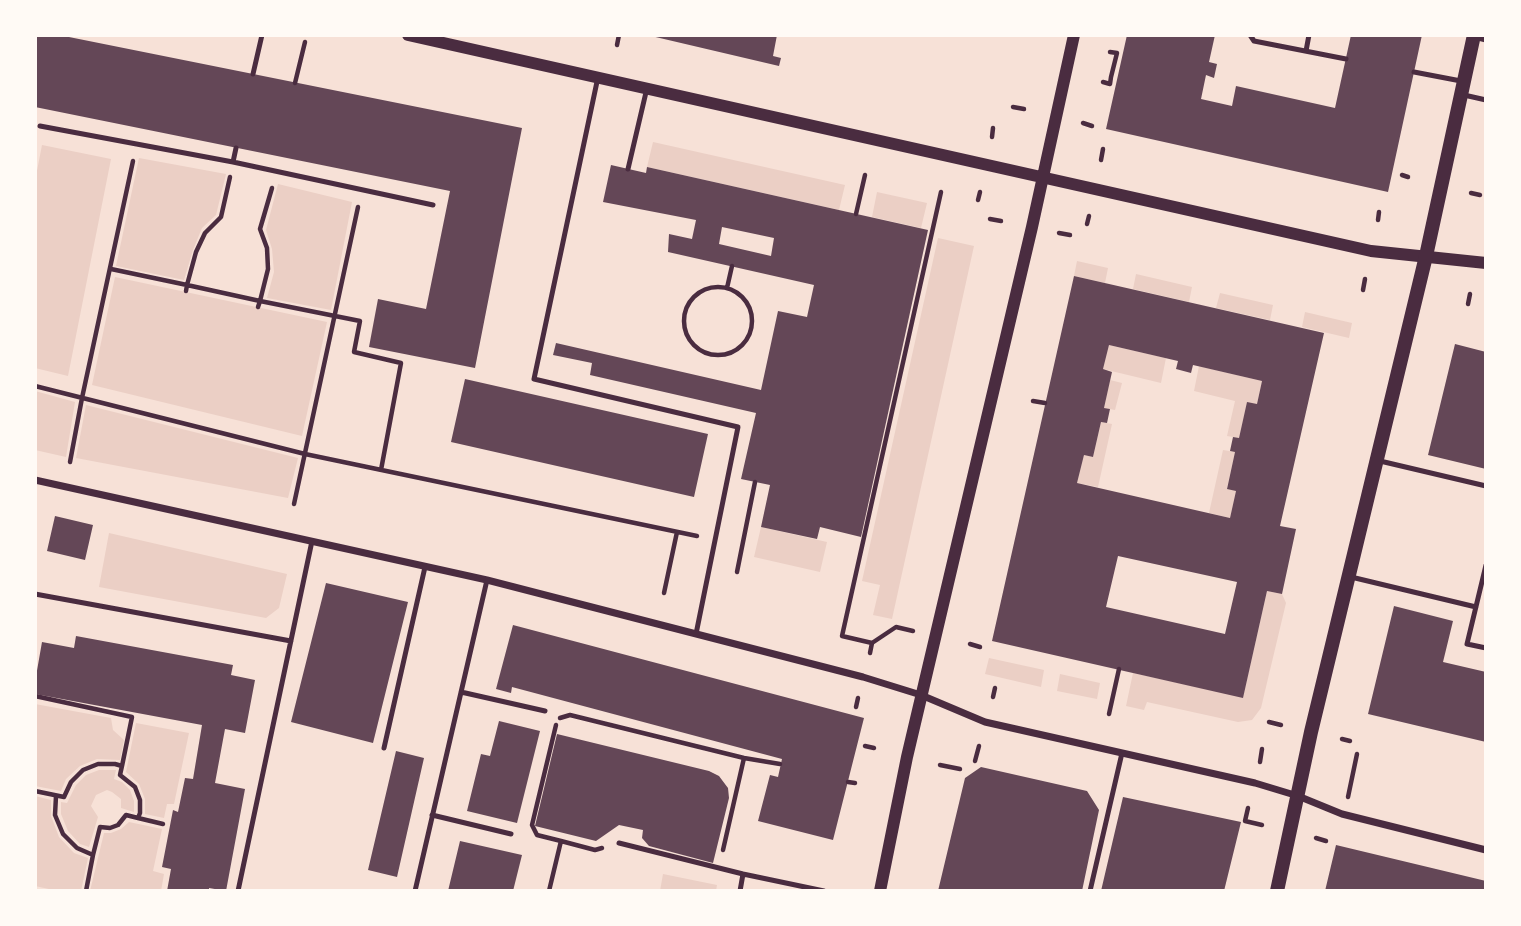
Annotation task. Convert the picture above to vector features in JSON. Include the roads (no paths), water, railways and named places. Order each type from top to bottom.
[{"type":"main road","points":[[1277,891],[1348,576],[1426,256],[1462,88],[1478,37]]},
{"type":"street","points":[[408,35],[432,38],[598,78],[1371,251],[1486,263]]},
{"type":"street","points":[[880,891],[921,695],[1074,35]]},
{"type":"street","points":[[35,480],[487,580],[863,677],[921,695],[985,722],[1255,783],[1298,796],[1342,814],[1486,850]]},
{"type":"lane","points":[[253,74],[262,35]]},
{"type":"lane","points":[[1250,35],[1254,41],[1346,59]]},
{"type":"lane","points":[[1306,51],[1309,35]]},
{"type":"lane","points":[[1414,72],[1462,88],[1486,100]]},
{"type":"lane","points":[[598,78],[534,379],[738,427],[696,634]]},
{"type":"lane","points":[[628,169],[648,88]]},
{"type":"lane","points":[[40,127],[233,162],[433,205]]},
{"type":"lane","points":[[233,162],[236,148]]},
{"type":"lane","points":[[1377,460],[1486,486]]},
{"type":"lane","points":[[238,891],[312,541]]},
{"type":"lane","points":[[1486,565],[1467,644],[1486,648]]},
{"type":"lane","points":[[384,748],[425,567]]},
{"type":"lane","points":[[1348,576],[1476,607]]},
{"type":"lane","points":[[415,891],[487,580]]},
{"type":"lane","points":[[35,594],[291,640]]},
{"type":"lane","points":[[461,692],[545,711]]},
{"type":"lane","points":[[1090,891],[1122,753]]},
{"type":"lane","points":[[432,815],[511,834]]},
{"type":"lane","points":[[619,843],[824,891]]},
{"type":"lane","points":[[740,891],[743,874]]}]
